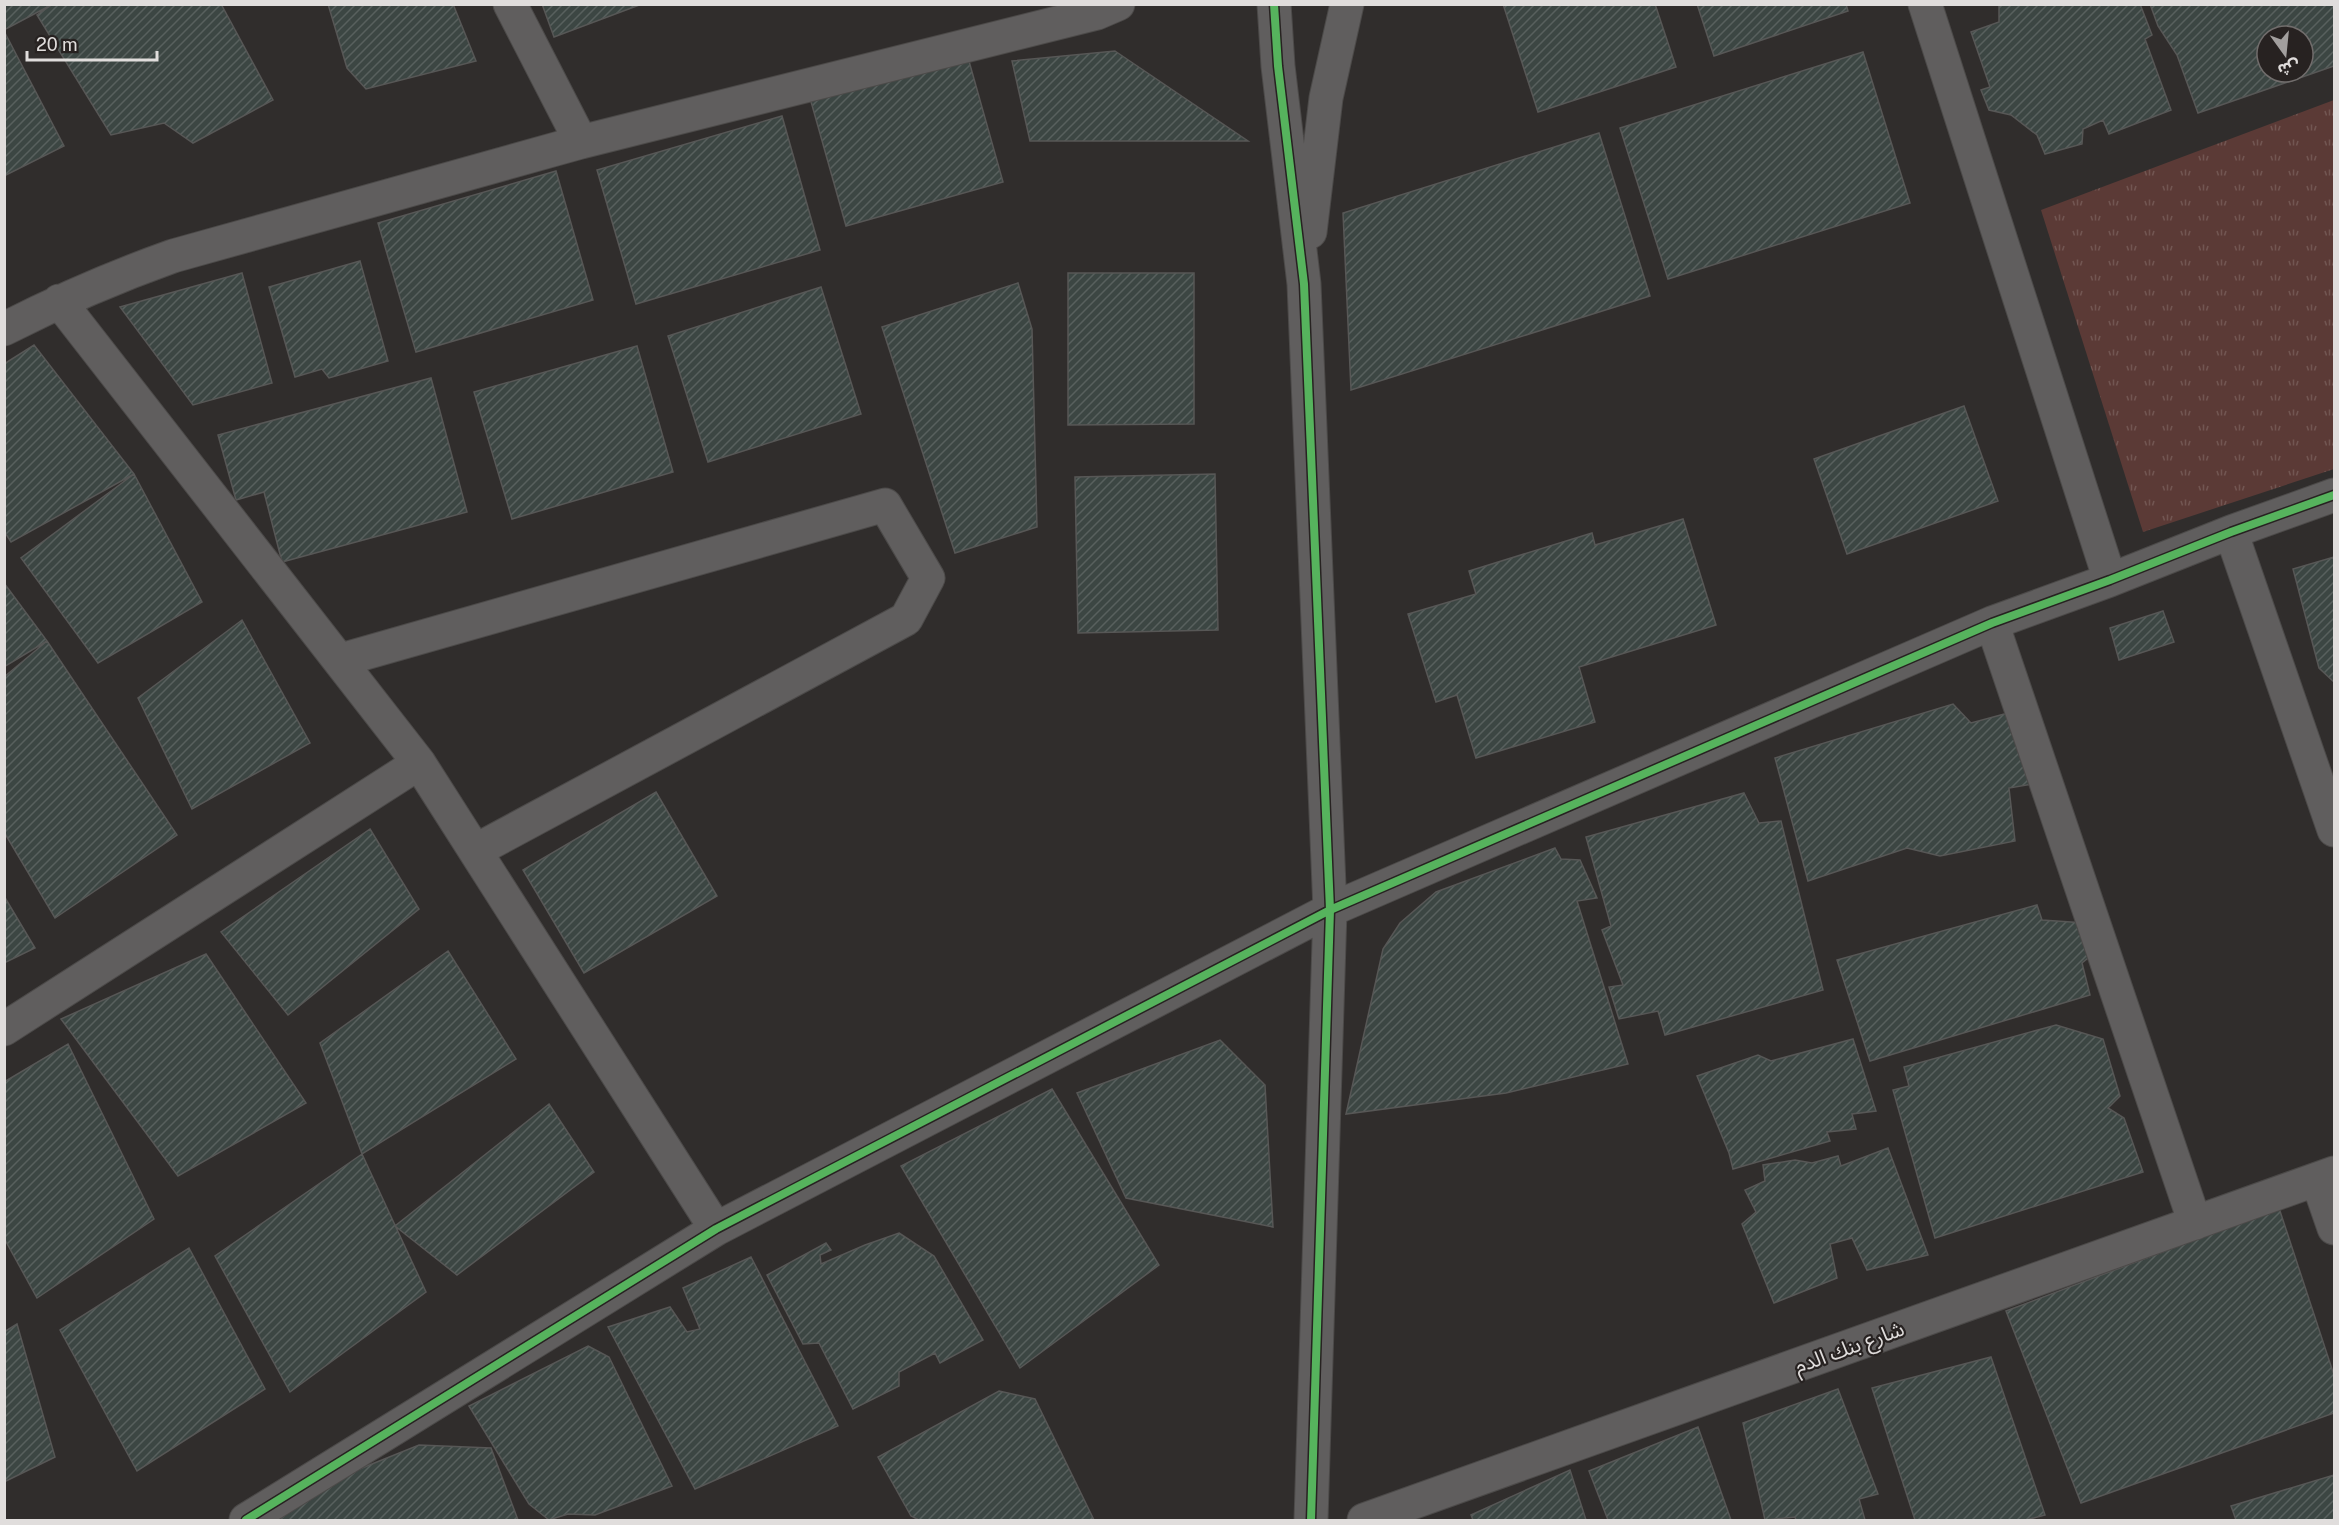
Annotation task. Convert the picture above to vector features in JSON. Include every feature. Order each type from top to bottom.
[{"type":"street","points":[[510,4],[581,142]]},
{"type":"street","points":[[4,329],[118,275],[173,256],[581,142],[1097,13],[1118,4]]},
{"type":"street","points":[[1274,4],[1278,66],[1304,284],[1330,910],[1311,1521]]},
{"type":"street","points":[[1304,284],[1326,98],[1347,4]]},
{"type":"street","points":[[1924,4],[2110,580]]},
{"type":"street","points":[[59,301],[419,763],[716,1229]]},
{"type":"street","points":[[246,1521],[716,1229],[1330,910],[1992,623],[2334,495]]},
{"type":"street","points":[[341,660],[885,505],[928,578],[906,619],[475,851]]},
{"type":"street","points":[[2231,532],[2334,830]]},
{"type":"street","points":[[1992,623],[2195,1223]]},
{"type":"street","points":[[4,1029],[419,763]]},
{"type":"street","points":[[2326,1176],[2334,1228]]},
{"type":"street","name":"شارع بنك الدم","points":[[1364,1521],[2326,1176]]},
{"type":"green space","points":[[2334,100],[2334,469],[2143,532],[2041,210]]},
{"type":"building","points":[[4,4],[53,4],[4,30]]},
{"type":"building","points":[[53,4],[221,4],[273,100],[193,143],[164,123],[111,135],[37,15]]},
{"type":"building","points":[[328,4],[453,4],[476,61],[366,89],[347,68]]},
{"type":"building","points":[[542,4],[642,4],[554,37]]},
{"type":"building","points":[[1503,4],[1655,4],[1676,67],[1538,112]]},
{"type":"building","points":[[1697,4],[1846,4],[1848,11],[1714,56]]},
{"type":"building","points":[[2003,4],[2140,4],[2152,35],[2145,39],[2171,110],[2109,134],[2103,120],[2083,129],[2082,144],[2045,154],[2037,135],[2011,115],[1989,110],[1981,90],[1990,87],[1971,32],[1999,22],[1999,6]]},
{"type":"building","points":[[2150,4],[2334,4],[2334,66],[2315,73],[2315,24],[2255,24],[2255,84],[2282,84],[2198,113],[2177,55],[2158,26]]},
{"type":"building","points":[[4,31],[64,146],[4,176]]},
{"type":"building","points":[[1115,51],[1248,141],[1030,141],[1012,61]]},
{"type":"building","points":[[1863,52],[1910,203],[1668,279],[1620,128]]},
{"type":"building","points":[[967,54],[1003,182],[846,226],[810,98]]},
{"type":"building","points":[[782,116],[820,250],[636,304],[597,170]]},
{"type":"building","points":[[1599,133],[1650,296],[1351,390],[1343,213]]},
{"type":"building","points":[[556,171],[593,300],[416,352],[378,223]]},
{"type":"building","points":[[360,261],[388,361],[329,378],[322,369],[295,377],[269,287]]},
{"type":"building","points":[[242,273],[272,383],[193,405],[120,307]]},
{"type":"building","points":[[1068,273],[1194,273],[1194,424],[1068,425]]},
{"type":"building","points":[[1018,283],[1032,329],[1037,527],[955,553],[882,327]]},
{"type":"building","points":[[821,287],[861,414],[708,462],[668,336]]},
{"type":"building","points":[[34,345],[134,474],[11,542],[4,531],[4,364]]},
{"type":"building","points":[[637,346],[673,472],[512,519],[474,392]]},
{"type":"building","points":[[431,378],[467,512],[282,562],[264,492],[236,500],[218,435]]},
{"type":"building","points":[[1964,406],[1998,501],[1847,554],[1814,459]]},
{"type":"building","points":[[134,474],[202,602],[98,663],[21,558]]},
{"type":"building","points":[[1215,474],[1218,630],[1078,633],[1075,477]]},
{"type":"building","points":[[1683,519],[1716,625],[1579,667],[1595,722],[1476,758],[1457,695],[1436,702],[1408,614],[1476,594],[1469,571],[1592,533],[1595,545]]},
{"type":"building","points":[[2334,557],[2334,682],[2319,668],[2293,569]]},
{"type":"building","points":[[4,583],[47,641],[4,667]]},
{"type":"building","points":[[2163,611],[2174,642],[2119,660],[2110,628]]},
{"type":"building","points":[[242,620],[310,743],[192,809],[138,698]]},
{"type":"building","points":[[47,641],[177,835],[55,918],[4,832],[4,677]]},
{"type":"building","points":[[1953,704],[1971,723],[2012,712],[2039,783],[2009,788],[2015,841],[1940,856],[1907,848],[1808,881],[1775,758]]},
{"type":"building","points":[[656,792],[717,896],[584,973],[523,870]]},
{"type":"building","points":[[1744,793],[1759,823],[1781,821],[1823,990],[1665,1035],[1658,1011],[1619,1019],[1609,987],[1623,985],[1602,930],[1611,926],[1586,837]]},
{"type":"building","points":[[370,829],[419,909],[288,1015],[221,932]]},
{"type":"building","points":[[1555,848],[1561,859],[1580,860],[1597,898],[1577,901],[1628,1064],[1506,1093],[1346,1114],[1383,949],[1400,923],[1436,892]]},
{"type":"building","points":[[4,896],[35,948],[4,963]]},
{"type":"building","points":[[2037,905],[2042,920],[2085,923],[2093,954],[2082,963],[2090,995],[1870,1061],[1837,960]]},
{"type":"building","points":[[448,951],[516,1059],[362,1154],[320,1043]]},
{"type":"building","points":[[206,954],[306,1103],[178,1176],[61,1019]]},
{"type":"building","points":[[2056,1025],[2103,1039],[2120,1096],[2108,1108],[2124,1118],[2143,1172],[1935,1238],[1893,1090],[1909,1086],[1904,1067]]},
{"type":"building","points":[[1853,1039],[1876,1111],[1852,1114],[1856,1129],[1827,1132],[1830,1141],[1733,1169],[1729,1153],[1697,1076],[1758,1055],[1771,1061]]},
{"type":"building","points":[[1220,1040],[1265,1085],[1273,1227],[1126,1198],[1077,1093]]},
{"type":"building","points":[[68,1044],[154,1219],[37,1298],[4,1238],[4,1082]]},
{"type":"building","points":[[1052,1089],[1159,1265],[1020,1368],[901,1166]]},
{"type":"building","points":[[549,1104],[594,1172],[457,1275],[395,1226]]},
{"type":"building","points":[[1888,1148],[1928,1255],[1867,1270],[1852,1238],[1830,1244],[1837,1278],[1774,1303],[1742,1224],[1756,1212],[1745,1190],[1765,1181],[1763,1165],[1795,1160],[1812,1163],[1838,1156],[1841,1166]]},
{"type":"building","points":[[362,1154],[426,1292],[290,1392],[215,1256]]},
{"type":"building","points":[[2279,1208],[2334,1375],[2334,1413],[2081,1503],[2006,1311]]},
{"type":"building","points":[[899,1233],[934,1256],[983,1340],[940,1363],[935,1353],[899,1372],[899,1386],[853,1409],[819,1343],[803,1344],[767,1275],[826,1243],[831,1250],[820,1255],[821,1264]]},
{"type":"building","points":[[189,1248],[265,1389],[137,1471],[60,1330]]},
{"type":"building","points":[[751,1257],[838,1426],[695,1489],[608,1327],[670,1307],[687,1332],[700,1329],[683,1288]]},
{"type":"building","points":[[17,1324],[55,1457],[4,1482],[4,1332]]},
{"type":"building","points":[[588,1346],[609,1357],[672,1486],[595,1515],[568,1514],[549,1520],[529,1504],[469,1406]]},
{"type":"building","points":[[1991,1357],[2045,1515],[2026,1520],[1915,1520],[1872,1388]]},
{"type":"building","points":[[1838,1389],[1878,1494],[1859,1499],[1865,1520],[1796,1520],[1795,1517],[1765,1520],[1743,1423]]},
{"type":"building","points":[[999,1391],[1035,1399],[1094,1520],[919,1520],[911,1516],[878,1457]]},
{"type":"building","points":[[1698,1427],[1731,1520],[1608,1520],[1589,1471]]},
{"type":"building","points":[[419,1445],[491,1448],[518,1520],[275,1520],[300,1493]]},
{"type":"building","points":[[1570,1470],[1586,1520],[1473,1520],[1471,1515]]},
{"type":"building","points":[[2334,1475],[2334,1520],[2236,1520],[2231,1506]]},
{"type":"cycle path","points":[[1274,4],[1278,66],[1304,284],[1330,910],[1311,1520]]},
{"type":"cycle path","points":[[246,1520],[716,1229],[1330,910],[1992,623],[2334,495]]}]
